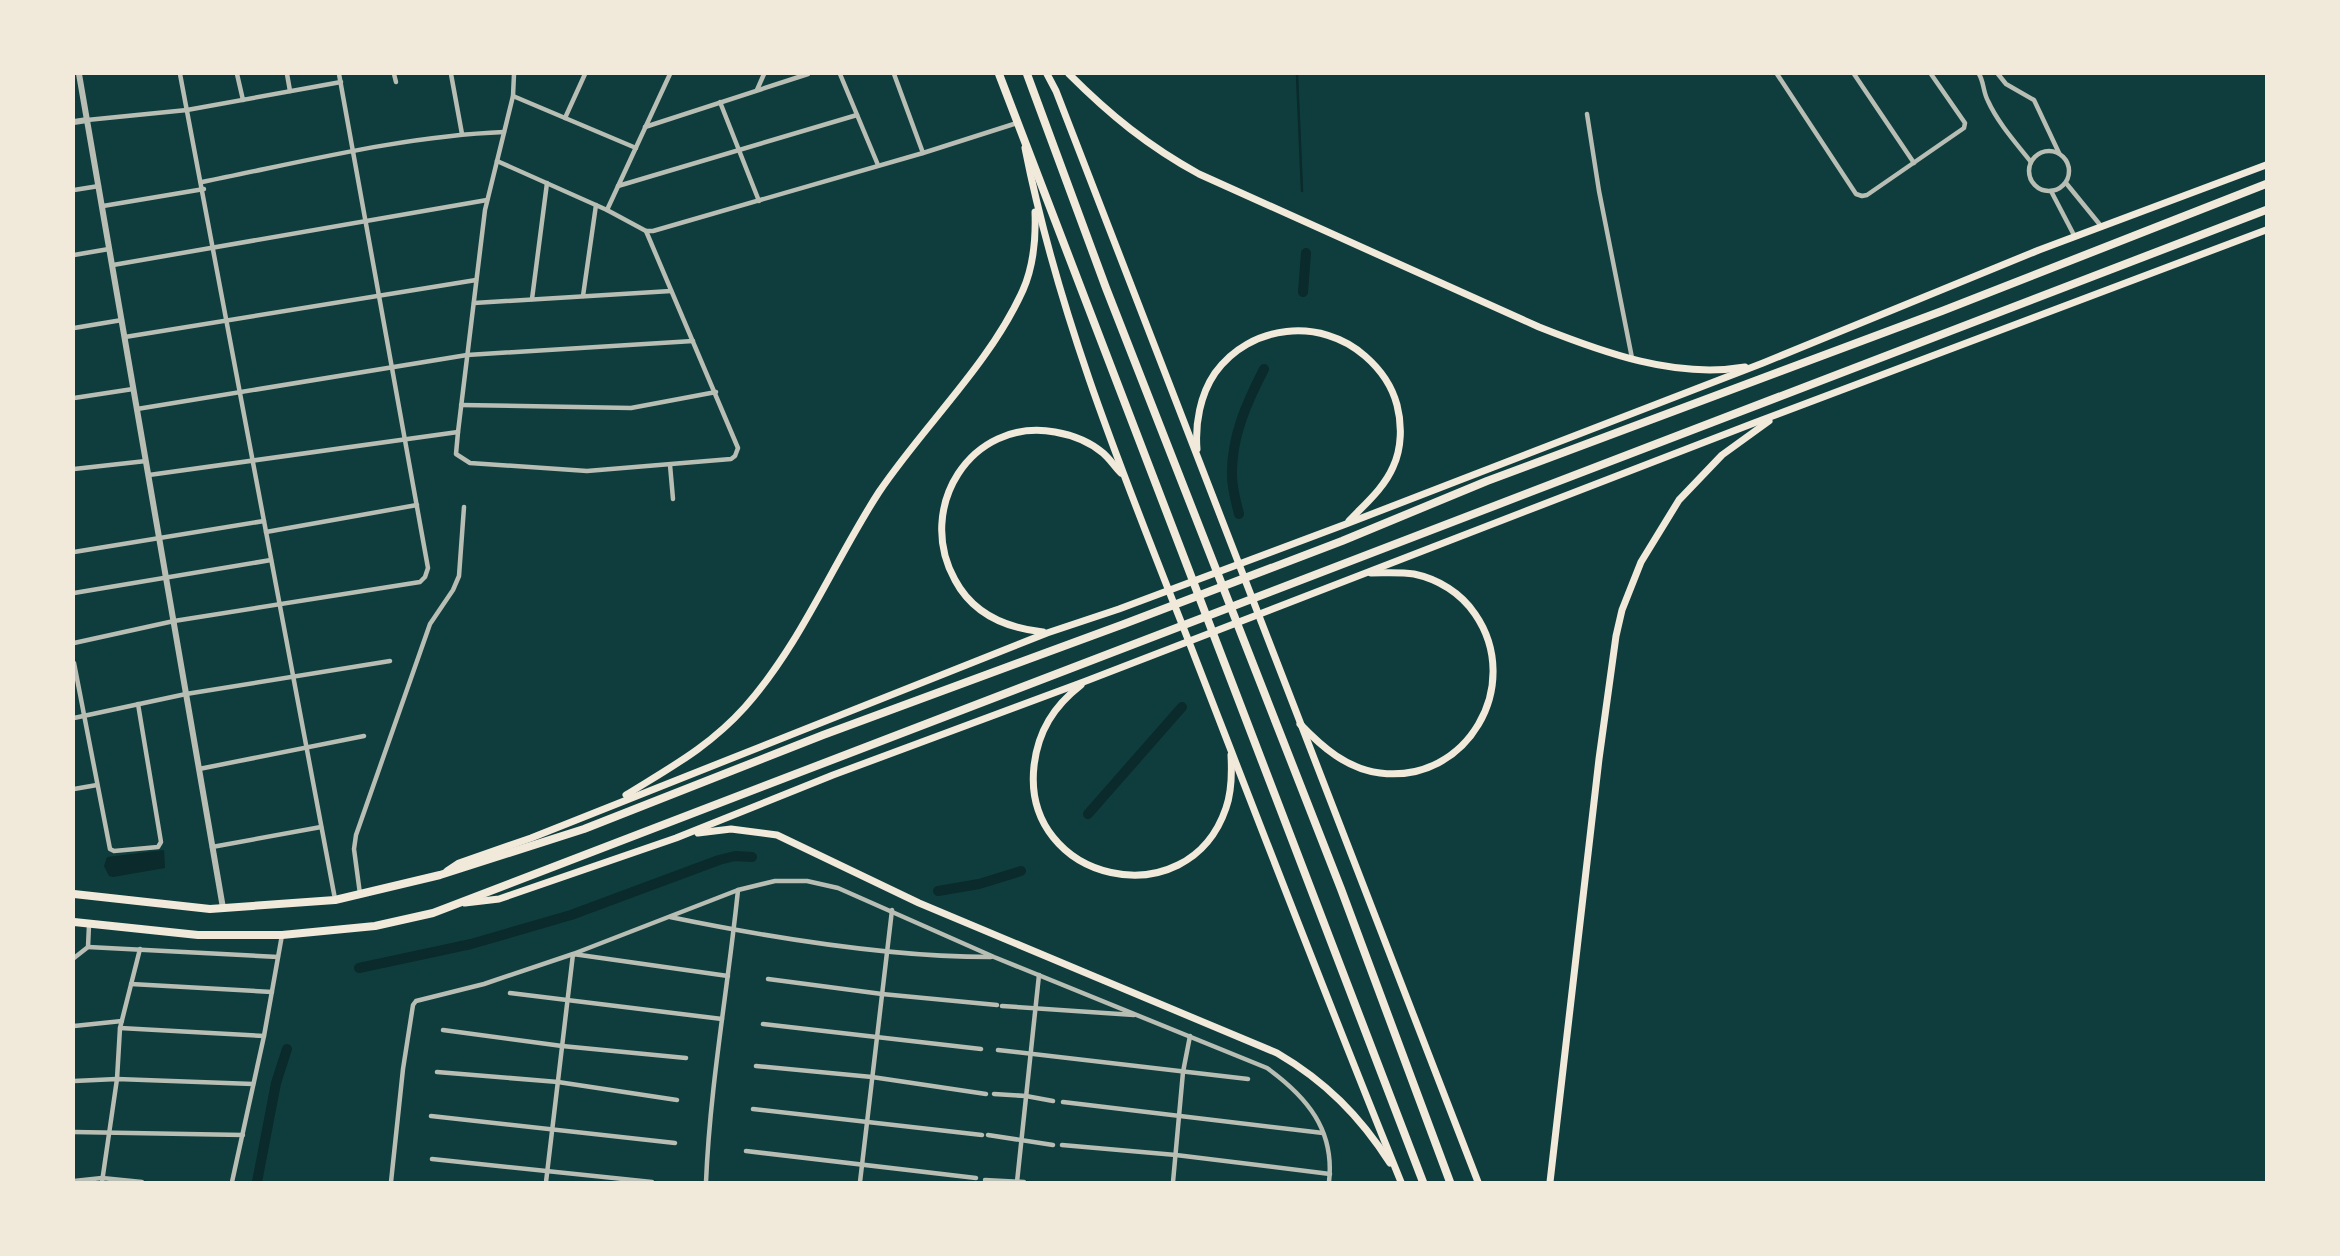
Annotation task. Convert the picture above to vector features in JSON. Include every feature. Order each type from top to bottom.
[{"type":"highway","points":[[999,74],[1423,1182]]},
{"type":"highway","points":[[1027,74],[1106,288],[1341,889],[1450,1182]]},
{"type":"highway","points":[[74,894],[197,908],[223,908],[335,900],[440,876],[584,829],[836,730],[1342,541],[1488,481],[1942,311],[2266,184]]},
{"type":"highway","points":[[74,922],[198,935],[282,935],[375,926],[464,903],[2266,210]]},
{"type":"main road","points":[[1047,74],[1056,91],[1297,720],[1478,1182]]},
{"type":"main road","points":[[1069,74],[1125,127],[1199,174],[1539,327],[1632,358],[1703,370],[1728,370],[1763,363]]},
{"type":"main road","points":[[1019,122],[1035,201],[1060,296],[1124,477],[1400,1179]]},
{"type":"main road","points":[[440,876],[460,863],[531,838],[1047,633],[1119,610],[1337,528],[1763,363],[2075,237],[2266,165]]},
{"type":"main road","points":[[611,805],[688,759],[744,708],[770,676],[908,450],[991,346],[1003,327],[1023,289],[1031,263],[1035,240],[1035,201]]},
{"type":"main road","points":[[464,903],[499,899],[676,838],[833,775],[2266,230]]},
{"type":"main road","points":[[1197,457],[1196,428],[1205,393],[1214,374],[1239,349],[1262,338],[1294,330],[1318,332],[1343,340],[1366,356],[1384,377],[1396,400],[1400,425],[1399,452],[1389,475],[1346,524]]},
{"type":"main road","points":[[1550,1182],[1600,758],[1616,636],[1622,611],[1641,562],[1679,500],[1722,454],[1780,414]]},
{"type":"main road","points":[[1047,633],[1026,631],[1002,624],[980,610],[960,589],[947,564],[941,540],[942,515],[950,488],[964,466],[984,447],[1009,434],[1033,430],[1062,434],[1090,444],[1103,453],[1124,477]]},
{"type":"main road","points":[[1297,720],[1321,745],[1341,759],[1367,770],[1395,774],[1426,767],[1450,756],[1469,738],[1484,715],[1493,683],[1492,657],[1485,632],[1473,610],[1453,591],[1428,578],[1399,573],[1368,573]]},
{"type":"main road","points":[[1086,681],[1065,697],[1051,714],[1037,748],[1033,774],[1036,800],[1046,825],[1062,847],[1086,863],[1113,874],[1141,876],[1169,868],[1195,852],[1205,843],[1225,810],[1231,788],[1231,751]]},
{"type":"main road","points":[[676,838],[731,829],[777,835],[919,903],[1277,1053],[1303,1069],[1343,1101],[1368,1130],[1400,1179]]},
{"type":"street","points":[[79,74],[223,908]]},
{"type":"street","points":[[180,74],[204,189],[335,900]]},
{"type":"street","points":[[237,74],[243,100]]},
{"type":"street","points":[[287,74],[290,91]]},
{"type":"street","points":[[74,643],[174,621],[420,582],[425,577],[428,568],[339,74]]},
{"type":"street","points":[[394,74],[396,82]]},
{"type":"street","points":[[451,74],[463,134]]},
{"type":"street","points":[[497,161],[607,210],[646,231],[738,448],[731,459],[587,471],[470,463],[456,454],[487,200],[513,96],[514,74]]},
{"type":"street","points":[[565,118],[585,74]]},
{"type":"street","points":[[607,210],[670,74]]},
{"type":"street","points":[[756,90],[764,74]]},
{"type":"street","points":[[645,127],[808,74]]},
{"type":"street","points":[[840,74],[878,165]]},
{"type":"street","points":[[894,74],[923,153]]},
{"type":"street","points":[[1777,74],[1856,194],[1862,196],[1964,128],[1965,124],[1931,74]]},
{"type":"street","points":[[1854,74],[1914,163]]},
{"type":"street","points":[[1979,74],[1983,80],[1986,99],[2031,162]]},
{"type":"street","points":[[1998,74],[2010,87],[2034,100],[2059,154],[2069,166],[2069,177],[2062,187],[2051,191],[2040,189],[2029,174],[2031,162],[2044,152],[2059,154]]},
{"type":"street","points":[[74,122],[187,110],[341,82]]},
{"type":"street","points":[[513,96],[636,148]]},
{"type":"street","points":[[720,103],[759,201]]},
{"type":"street","points":[[618,186],[857,114]]},
{"type":"street","points":[[1587,114],[1599,191],[1632,358]]},
{"type":"street","points":[[646,231],[759,201],[1019,122]]},
{"type":"street","points":[[202,182],[353,152],[463,134],[504,132]]},
{"type":"street","points":[[532,299],[547,183]]},
{"type":"street","points":[[2066,183],[2101,227]]},
{"type":"street","points":[[74,190],[99,186]]},
{"type":"street","points":[[103,206],[204,189]]},
{"type":"street","points":[[2051,191],[2075,237]]},
{"type":"street","points":[[113,265],[487,200]]},
{"type":"street","points":[[583,296],[596,205]]},
{"type":"street","points":[[74,255],[110,249]]},
{"type":"street","points":[[125,337],[476,280]]},
{"type":"street","points":[[474,303],[671,291]]},
{"type":"street","points":[[74,328],[122,320]]},
{"type":"street","points":[[137,409],[467,355],[693,341]]},
{"type":"street","points":[[74,398],[134,389]]},
{"type":"street","points":[[461,405],[631,408],[716,392]]},
{"type":"street","points":[[149,475],[458,432]]},
{"type":"street","points":[[74,469],[146,461]]},
{"type":"street","points":[[670,465],[674,499]]},
{"type":"street","points":[[266,532],[417,505]]},
{"type":"street","points":[[360,895],[354,849],[356,835],[430,624],[453,590],[459,576],[464,508]]},
{"type":"street","points":[[74,552],[264,521]]},
{"type":"street","points":[[74,593],[271,559]]},
{"type":"street","points":[[74,718],[186,694],[390,661]]},
{"type":"street","points":[[74,663],[110,849],[114,851],[158,847],[161,842],[138,704]]},
{"type":"street","points":[[199,769],[363,736]]},
{"type":"street","points":[[74,789],[97,785]]},
{"type":"street","points":[[211,847],[321,827]]},
{"type":"street","points":[[391,1182],[403,1069],[413,1005],[416,1001],[484,985],[573,954],[738,890],[775,881],[807,881],[838,888],[994,957],[1267,1068],[1292,1086],[1311,1107],[1323,1133],[1331,1163],[1329,1182]]},
{"type":"street","points":[[706,1182],[707,1149],[738,890]]},
{"type":"street","points":[[860,1182],[892,910]]},
{"type":"street","points":[[669,917],[734,930],[887,951],[947,957],[994,957]]},
{"type":"street","points":[[88,947],[89,925]]},
{"type":"street","points":[[232,1182],[264,1036],[282,935]]},
{"type":"street","points":[[74,957],[88,947],[278,957]]},
{"type":"street","points":[[102,1180],[117,1080],[122,1021],[140,950]]},
{"type":"street","points":[[573,954],[728,976]]},
{"type":"street","points":[[546,1182],[573,954]]},
{"type":"street","points":[[1017,1182],[1039,975]]},
{"type":"street","points":[[768,979],[1000,1006],[1142,1016]]},
{"type":"street","points":[[131,984],[272,992]]},
{"type":"street","points":[[510,992],[722,1018]]},
{"type":"street","points":[[74,1026],[122,1021]]},
{"type":"street","points":[[763,1024],[981,1049]]},
{"type":"street","points":[[121,1028],[264,1036]]},
{"type":"street","points":[[443,1030],[562,1046],[686,1058]]},
{"type":"street","points":[[1173,1182],[1183,1072],[1190,1036]]},
{"type":"street","points":[[998,1050],[1248,1079]]},
{"type":"street","points":[[756,1066],[872,1077],[986,1094]]},
{"type":"street","points":[[437,1072],[558,1082],[677,1100]]},
{"type":"street","points":[[74,1081],[253,1084]]},
{"type":"street","points":[[995,1094],[1053,1101]]},
{"type":"street","points":[[1063,1102],[1323,1133]]},
{"type":"street","points":[[753,1109],[1053,1145]]},
{"type":"street","points":[[431,1116],[675,1143]]},
{"type":"street","points":[[74,1132],[243,1135]]},
{"type":"street","points":[[1062,1146],[1176,1155],[1330,1174]]},
{"type":"street","points":[[746,1151],[976,1178]]},
{"type":"street","points":[[432,1159],[652,1182]]},
{"type":"street","points":[[985,1180],[1024,1182]]},
{"type":"street","points":[[74,1181],[142,1182]]},
{"type":"water","points":[[164,850],[165,868],[113,877],[109,876],[104,866],[107,857]]},
{"type":"waterway","points":[[1297,74],[1302,191]]},
{"type":"waterway","points":[[1303,292],[1306,253]]},
{"type":"waterway","points":[[1239,514],[1232,481],[1234,447],[1246,407],[1264,369]]},
{"type":"waterway","points":[[1088,814],[1182,707]]},
{"type":"waterway","points":[[359,968],[471,944],[571,915],[719,860],[735,856],[752,857]]},
{"type":"waterway","points":[[938,891],[979,884],[1021,871]]},
{"type":"waterway","points":[[257,1182],[276,1083],[287,1049]]}]
